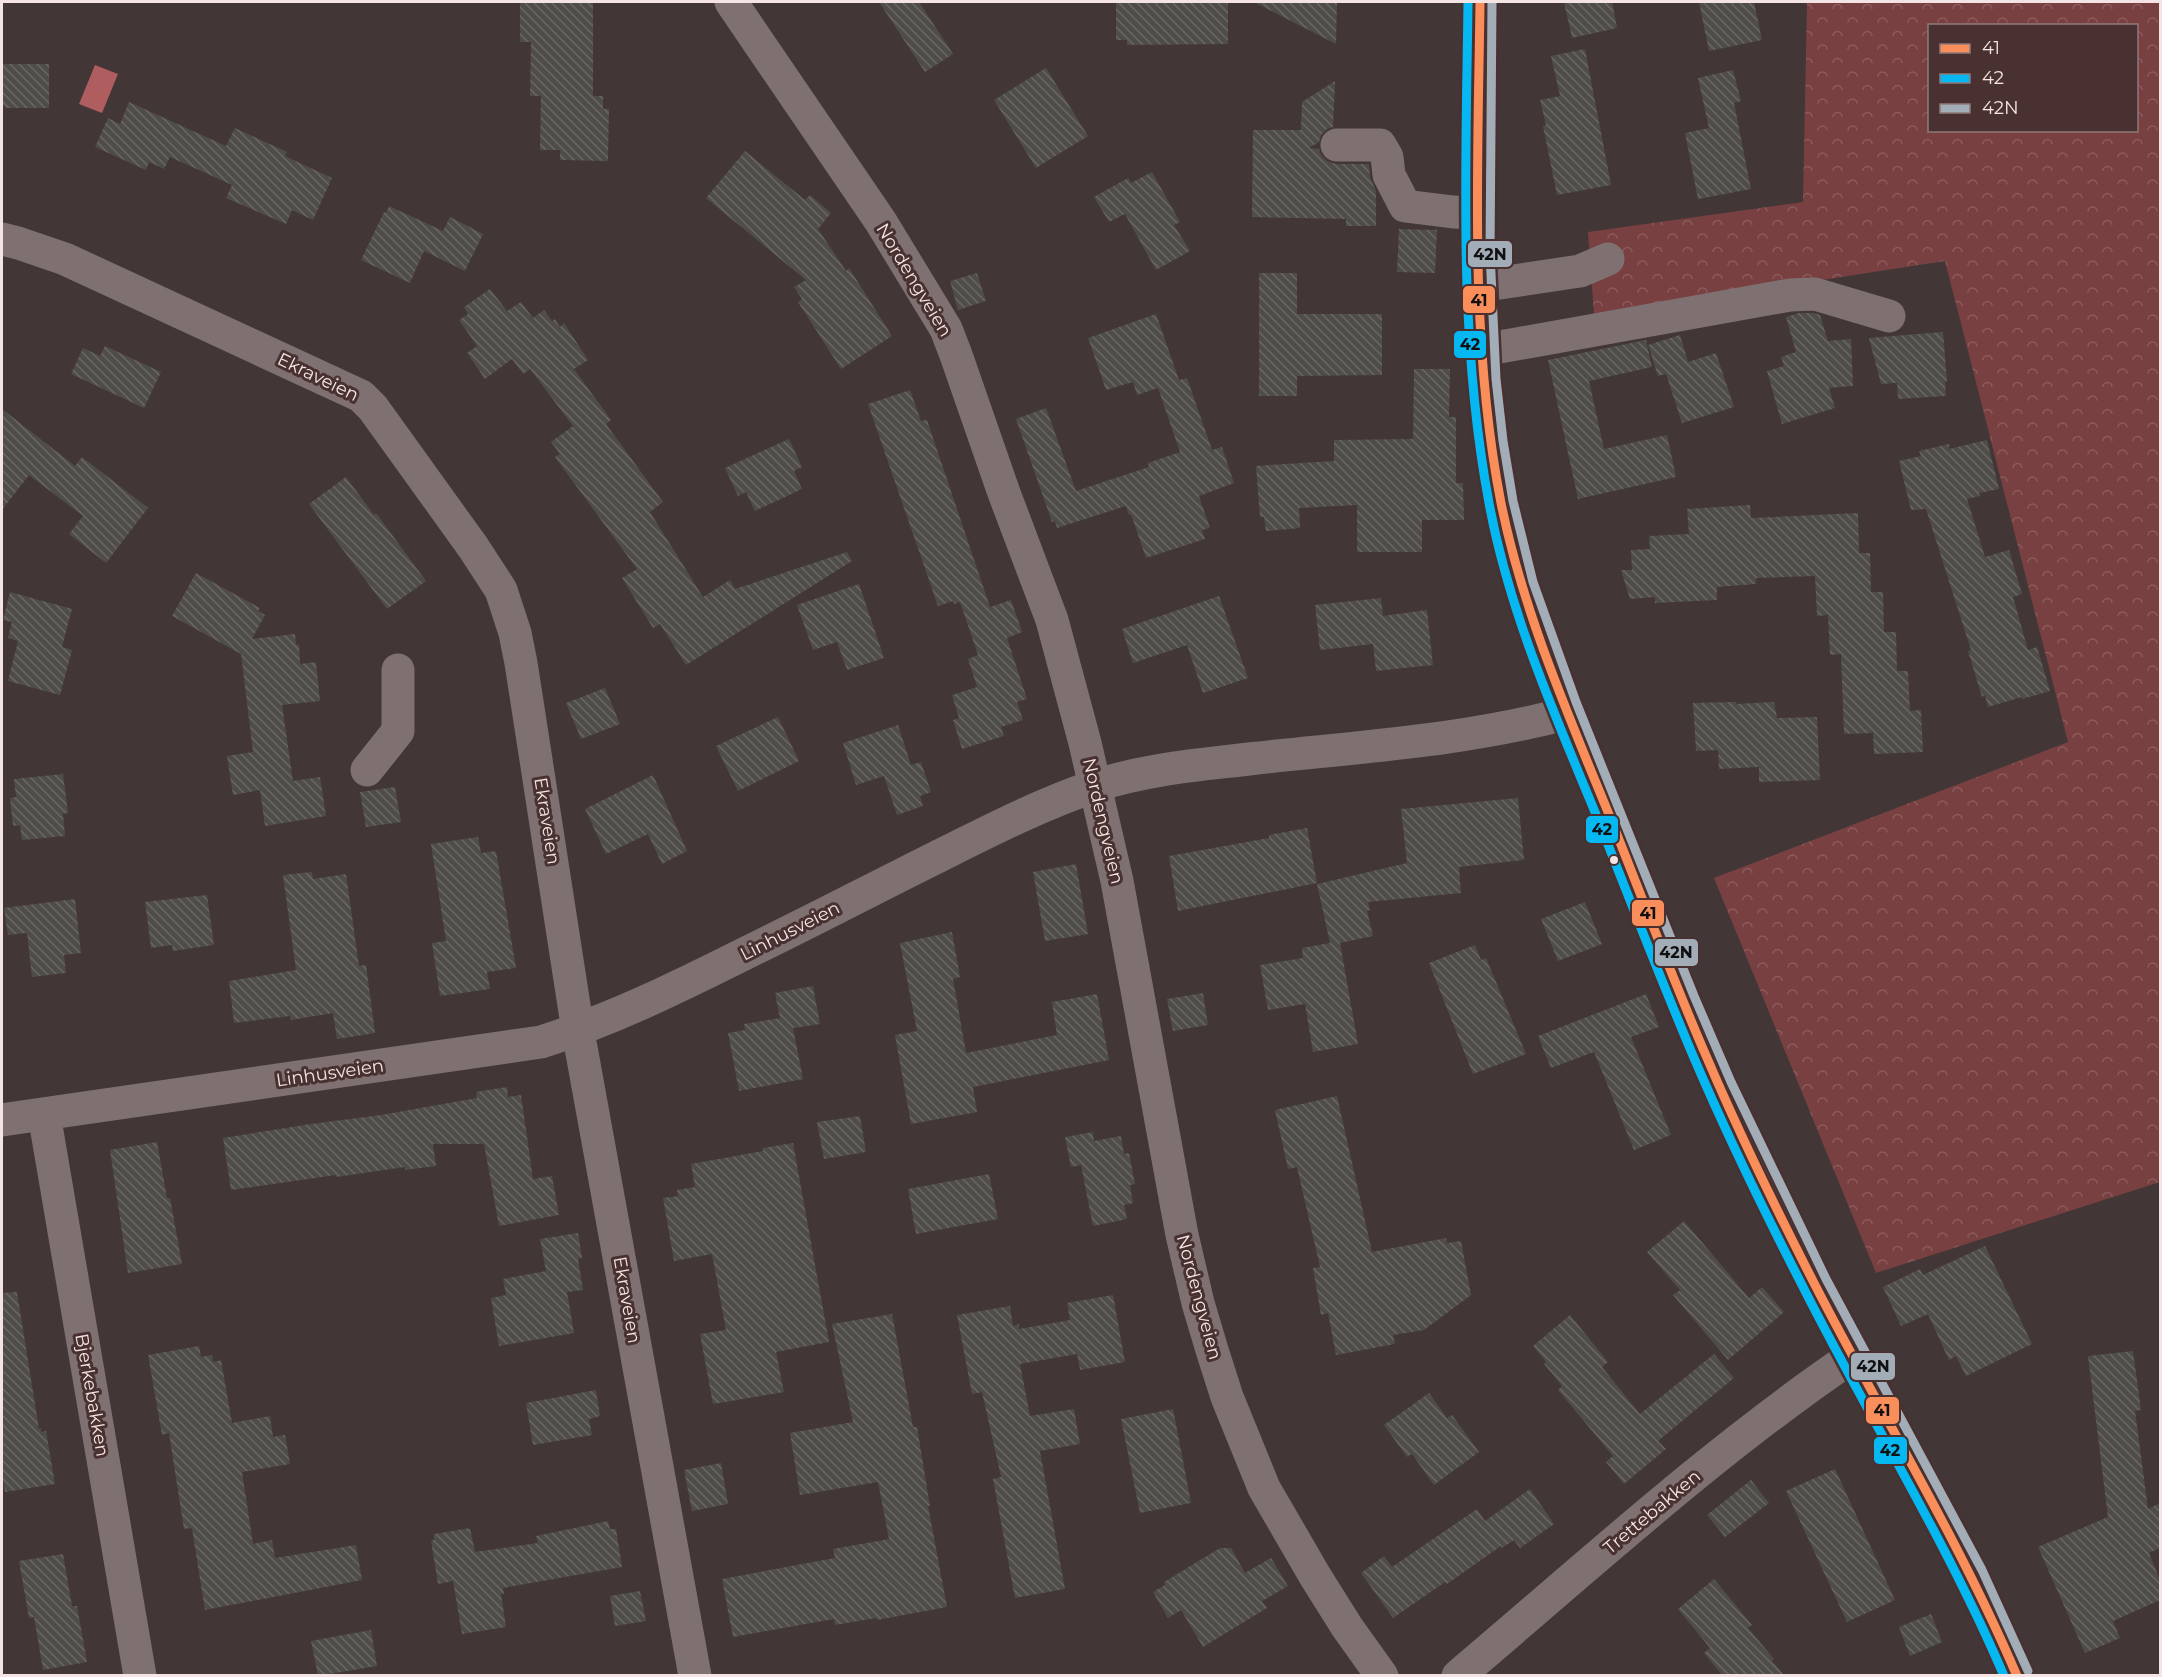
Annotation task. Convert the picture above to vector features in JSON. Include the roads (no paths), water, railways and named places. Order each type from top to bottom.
[{"type":"main road","points":[[1480,2],[1479,213],[1483,350],[1494,460],[1505,518],[1535,624],[1568,713],[1706,1055],[1778,1211],[1853,1356],[1949,1529],[2017,1676]]},
{"type":"street","name":"Nordengveien","points":[[731,2],[881,222],[946,329],[1052,620],[1117,881],[1182,1235],[1214,1359],[1246,1446],[1269,1496],[1347,1627],[1382,1676]]},
{"type":"street","points":[[1337,145],[1380,145],[1387,157],[1389,175],[1405,206],[1479,213]]},
{"type":"street","name":"Ekraveien","points":[[2,239],[65,259],[361,396],[373,408],[473,547],[501,590],[521,663],[578,1030],[695,1676]]},
{"type":"street","points":[[1480,286],[1580,271],[1608,259]]},
{"type":"street","points":[[1483,350],[1790,295],[1815,294],[1889,316]]},
{"type":"street","points":[[367,770],[398,731],[398,670]]},
{"type":"street","name":"Linhusveien","points":[[2,1120],[541,1042],[608,1019],[697,979],[1033,810],[1095,786],[1164,769],[1478,733],[1568,713]]},
{"type":"street","name":"Bjerkebakken","points":[[44,1114],[140,1676]]},
{"type":"street","name":"Trettebakken","points":[[1458,1676],[1736,1441],[1853,1356]]}]
